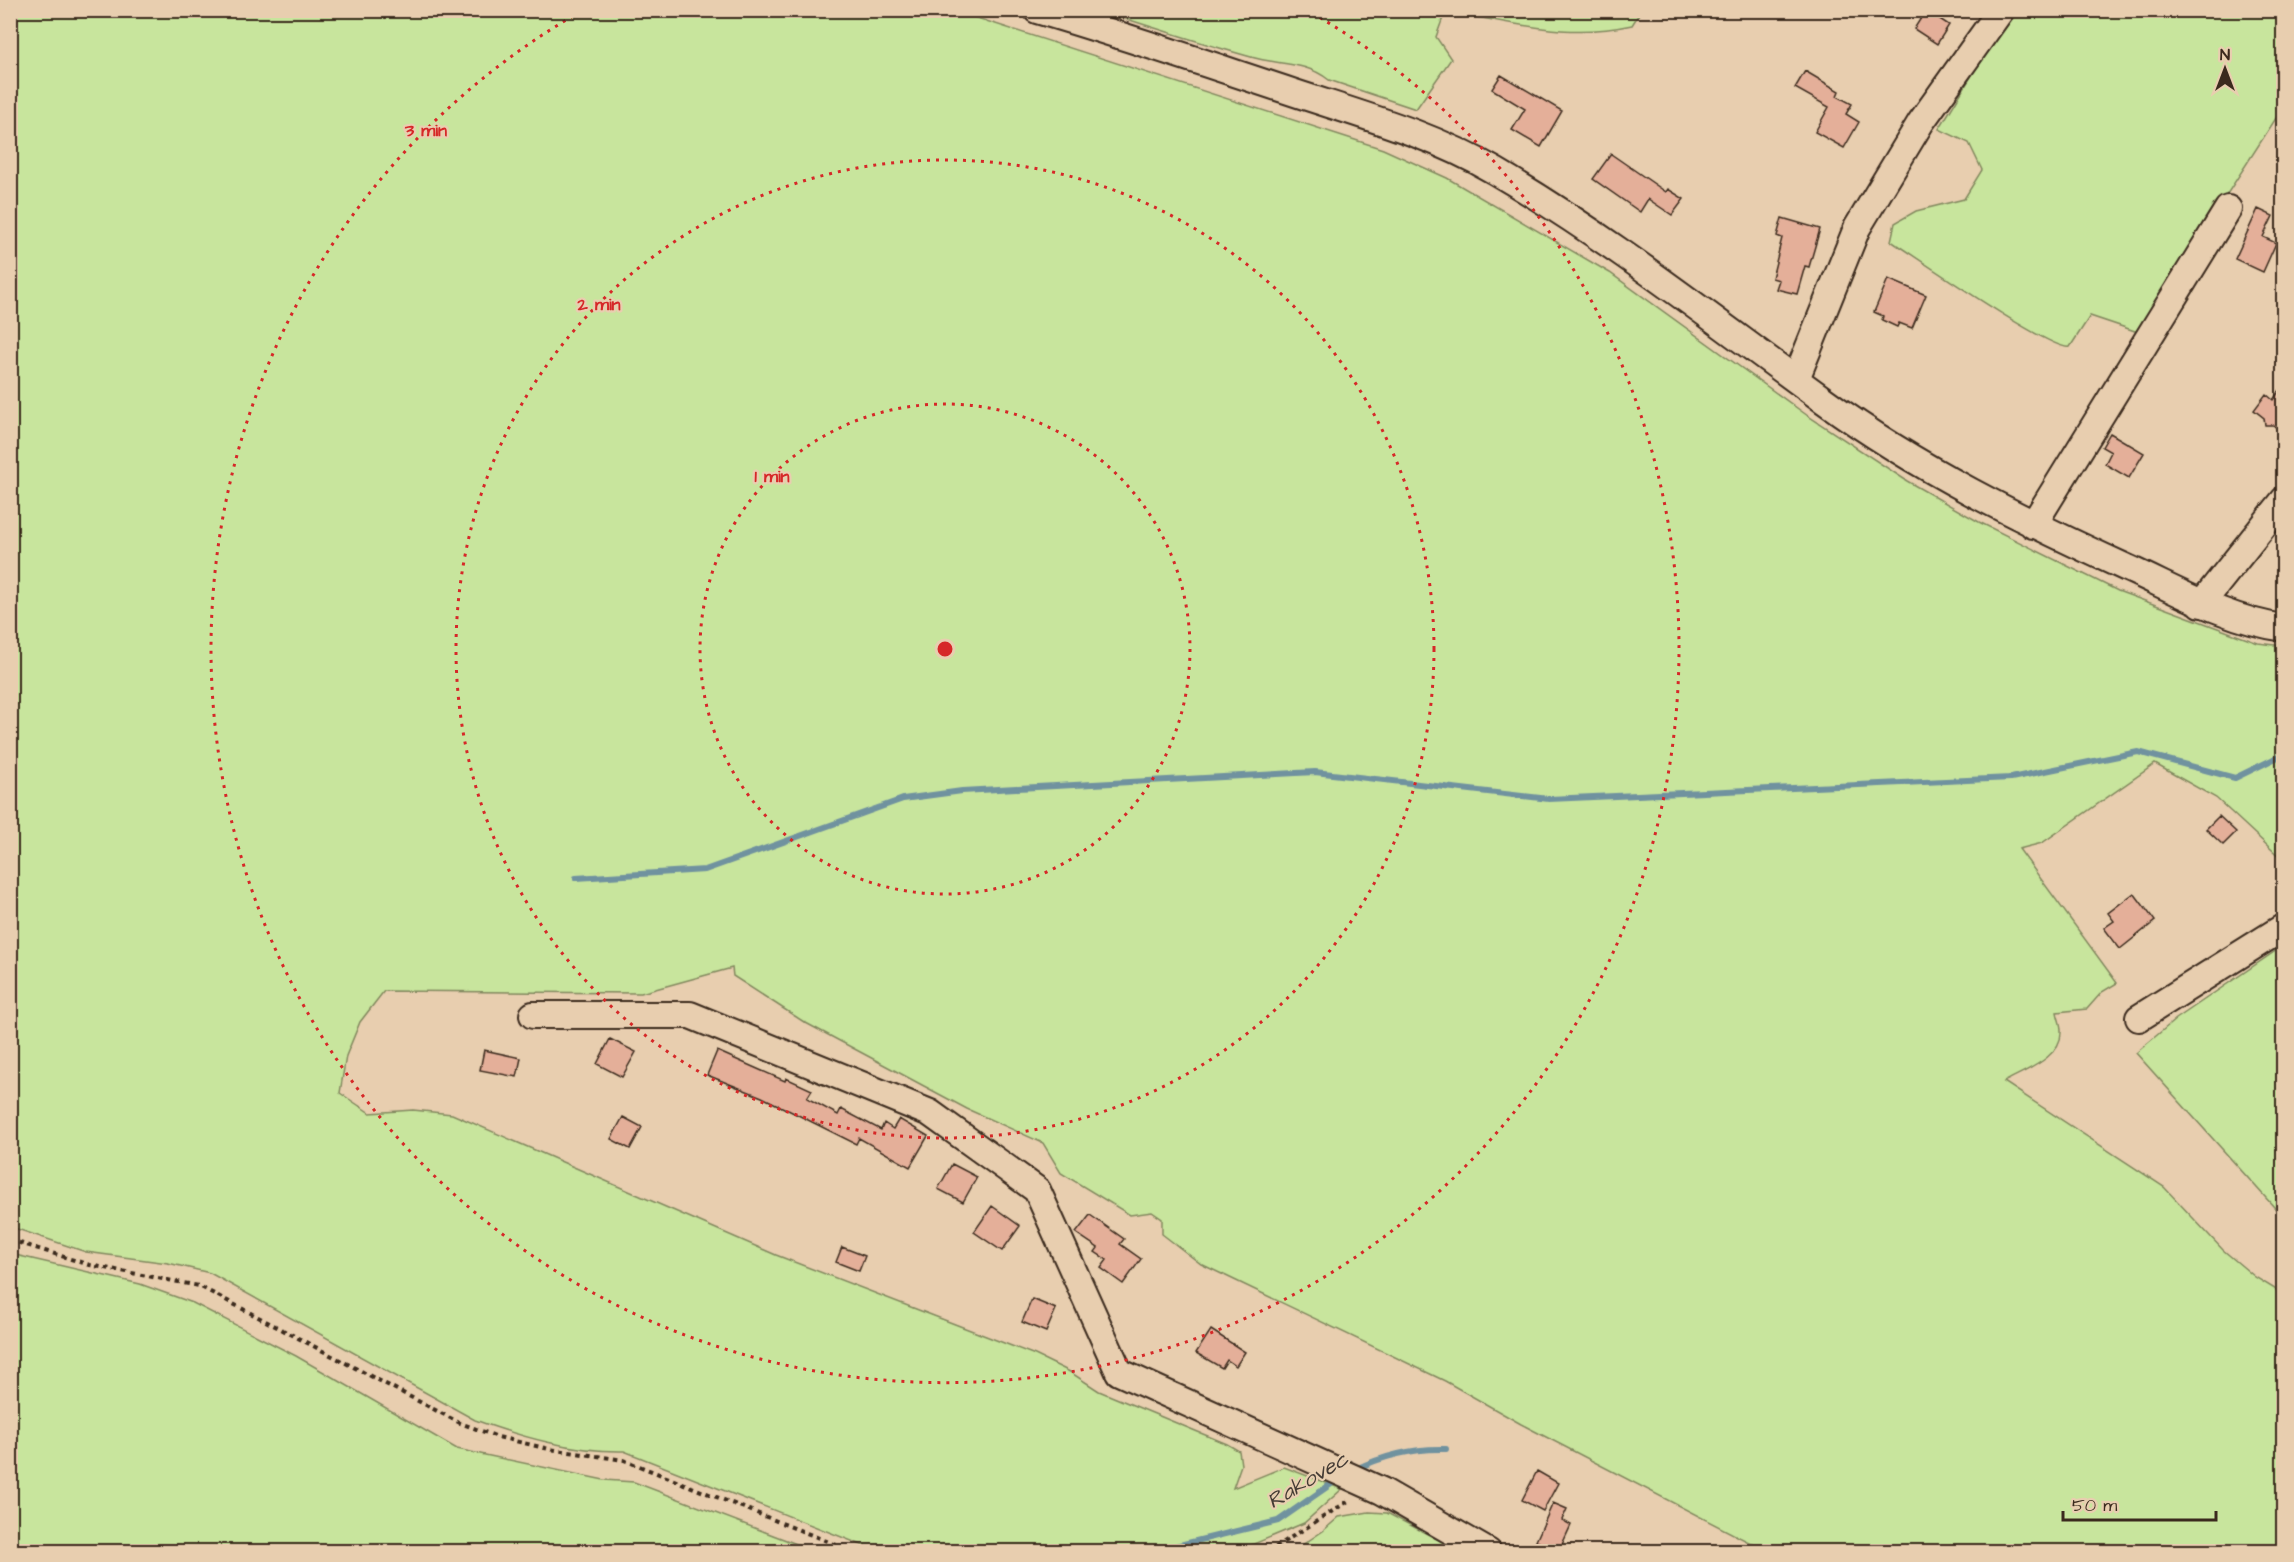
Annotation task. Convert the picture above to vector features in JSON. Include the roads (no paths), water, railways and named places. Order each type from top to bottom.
[{"type":"street","points":[[1037,10],[1394,125],[1491,168],[1571,216],[1826,402],[1898,449],[2032,525],[2201,604],[2248,621],[2283,628]]},
{"type":"street","points":[[1796,379],[1857,228],[1921,122],[2001,10]]},
{"type":"street","points":[[2032,525],[2228,209]]},
{"type":"street","points":[[2201,604],[2283,500]]},
{"type":"street","points":[[2139,1018],[2283,927]]},
{"type":"street","points":[[533,1015],[690,1015],[930,1113],[1037,1190],[1119,1372],[1382,1491],[1488,1551]]},
{"type":"waterway","points":[[576,878],[705,870],[903,799],[962,791],[1315,772],[1549,799],[2011,778],[2138,752],[2235,778],[2284,754]]},
{"type":"waterway","name":"Rakovec","points":[[1354,1470],[1376,1460],[1399,1454],[1446,1449]]},
{"type":"waterway","name":"Rakovec","points":[[1151,1552],[1278,1521],[1337,1480]]}]
